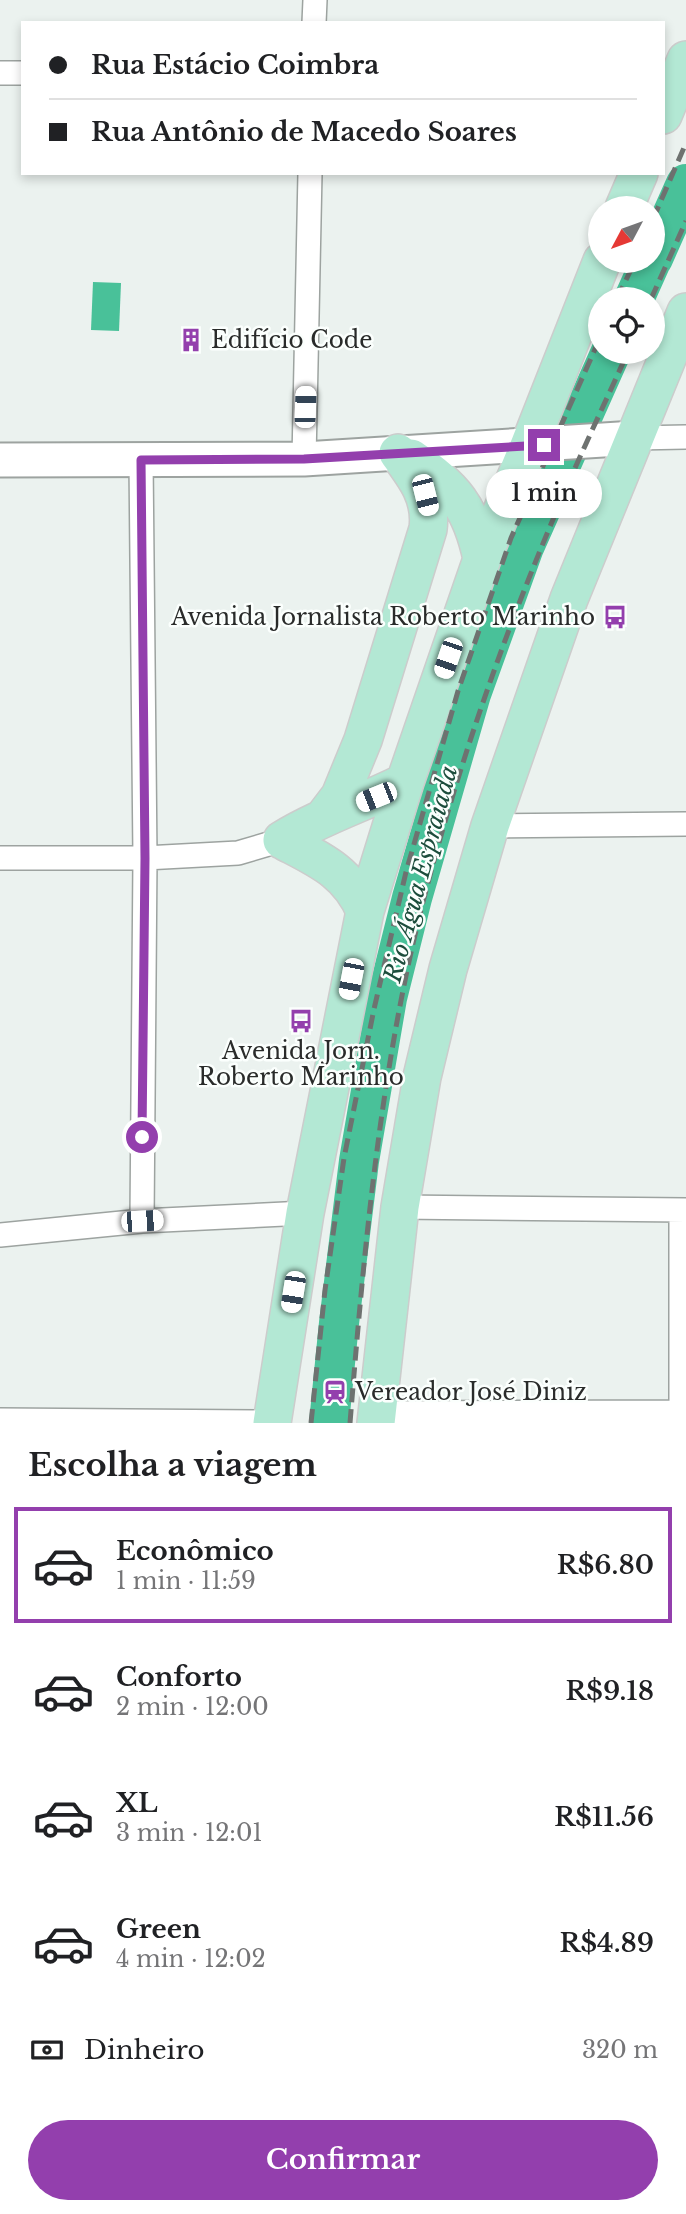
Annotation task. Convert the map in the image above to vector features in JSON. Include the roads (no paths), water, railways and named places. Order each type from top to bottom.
[{"type":"main road","points":[[665,108],[676,70]]},
{"type":"main road","points":[[629,196],[638,175]]},
{"type":"main road","points":[[272,1422],[305,1213],[365,911],[405,782],[482,559],[537,446],[597,273]]},
{"type":"main road","points":[[377,1418],[400,1207],[422,1077],[448,969],[490,826],[569,599],[620,439],[686,312]]},
{"type":"main road","points":[[0,460],[304,459],[620,439]]},
{"type":"main road","points":[[401,453],[451,489],[469,515],[482,559]]},
{"type":"main road","points":[[324,817],[340,796],[363,740],[428,529],[430,514],[425,495],[401,453]]},
{"type":"main road","points":[[282,840],[324,817],[376,797],[405,782]]},
{"type":"main road","points":[[282,840],[334,868],[354,891],[365,911]]},
{"type":"street","points":[[314,21],[315,0]]},
{"type":"street","points":[[0,73],[21,73]]},
{"type":"street","points":[[304,459],[310,175]]},
{"type":"street","points":[[620,439],[686,437]]},
{"type":"street","points":[[141,460],[145,858],[142,1221]]},
{"type":"street","points":[[490,826],[686,824]]},
{"type":"street","points":[[0,858],[145,858],[238,853],[282,840]]},
{"type":"street","points":[[377,1418],[681,1418],[684,1210],[400,1207]]},
{"type":"street","points":[[0,1235],[142,1221],[305,1213]]},
{"type":"street","points":[[0,1420],[272,1422]]},
{"type":"waterway","name":"Rio Água Espraiada","points":[[665,231],[686,184]]},
{"type":"waterway","name":"Rio Água Espraiada","points":[[639,287],[646,273]]},
{"type":"waterway","name":"Rio Água Espraiada","points":[[329,1423],[359,1161],[387,998],[412,898],[471,694],[524,547],[606,364]]},
{"type":"railway","points":[[663,196],[686,143]]},
{"type":"railway","points":[[656,287],[686,221]]},
{"type":"railway","points":[[623,287],[629,273]]},
{"type":"railway","points":[[311,1423],[325,1290],[344,1158],[374,1009],[406,872],[458,691],[511,538],[588,364]]},
{"type":"railway","points":[[350,1423],[361,1292],[385,1096],[395,1030],[423,902],[466,753],[500,655],[565,490],[623,364]]},
{"type":"place","name":"Edifício Code","points":[[191,340]]},
{"type":"place","name":"Avenida Jornalista Roberto Marinho","points":[[615,617]]},
{"type":"place","name":"Avenida Jorn. Roberto Marinho","points":[[301,1021]]},
{"type":"place","name":"Vereador José Diniz","points":[[335,1392]]}]
